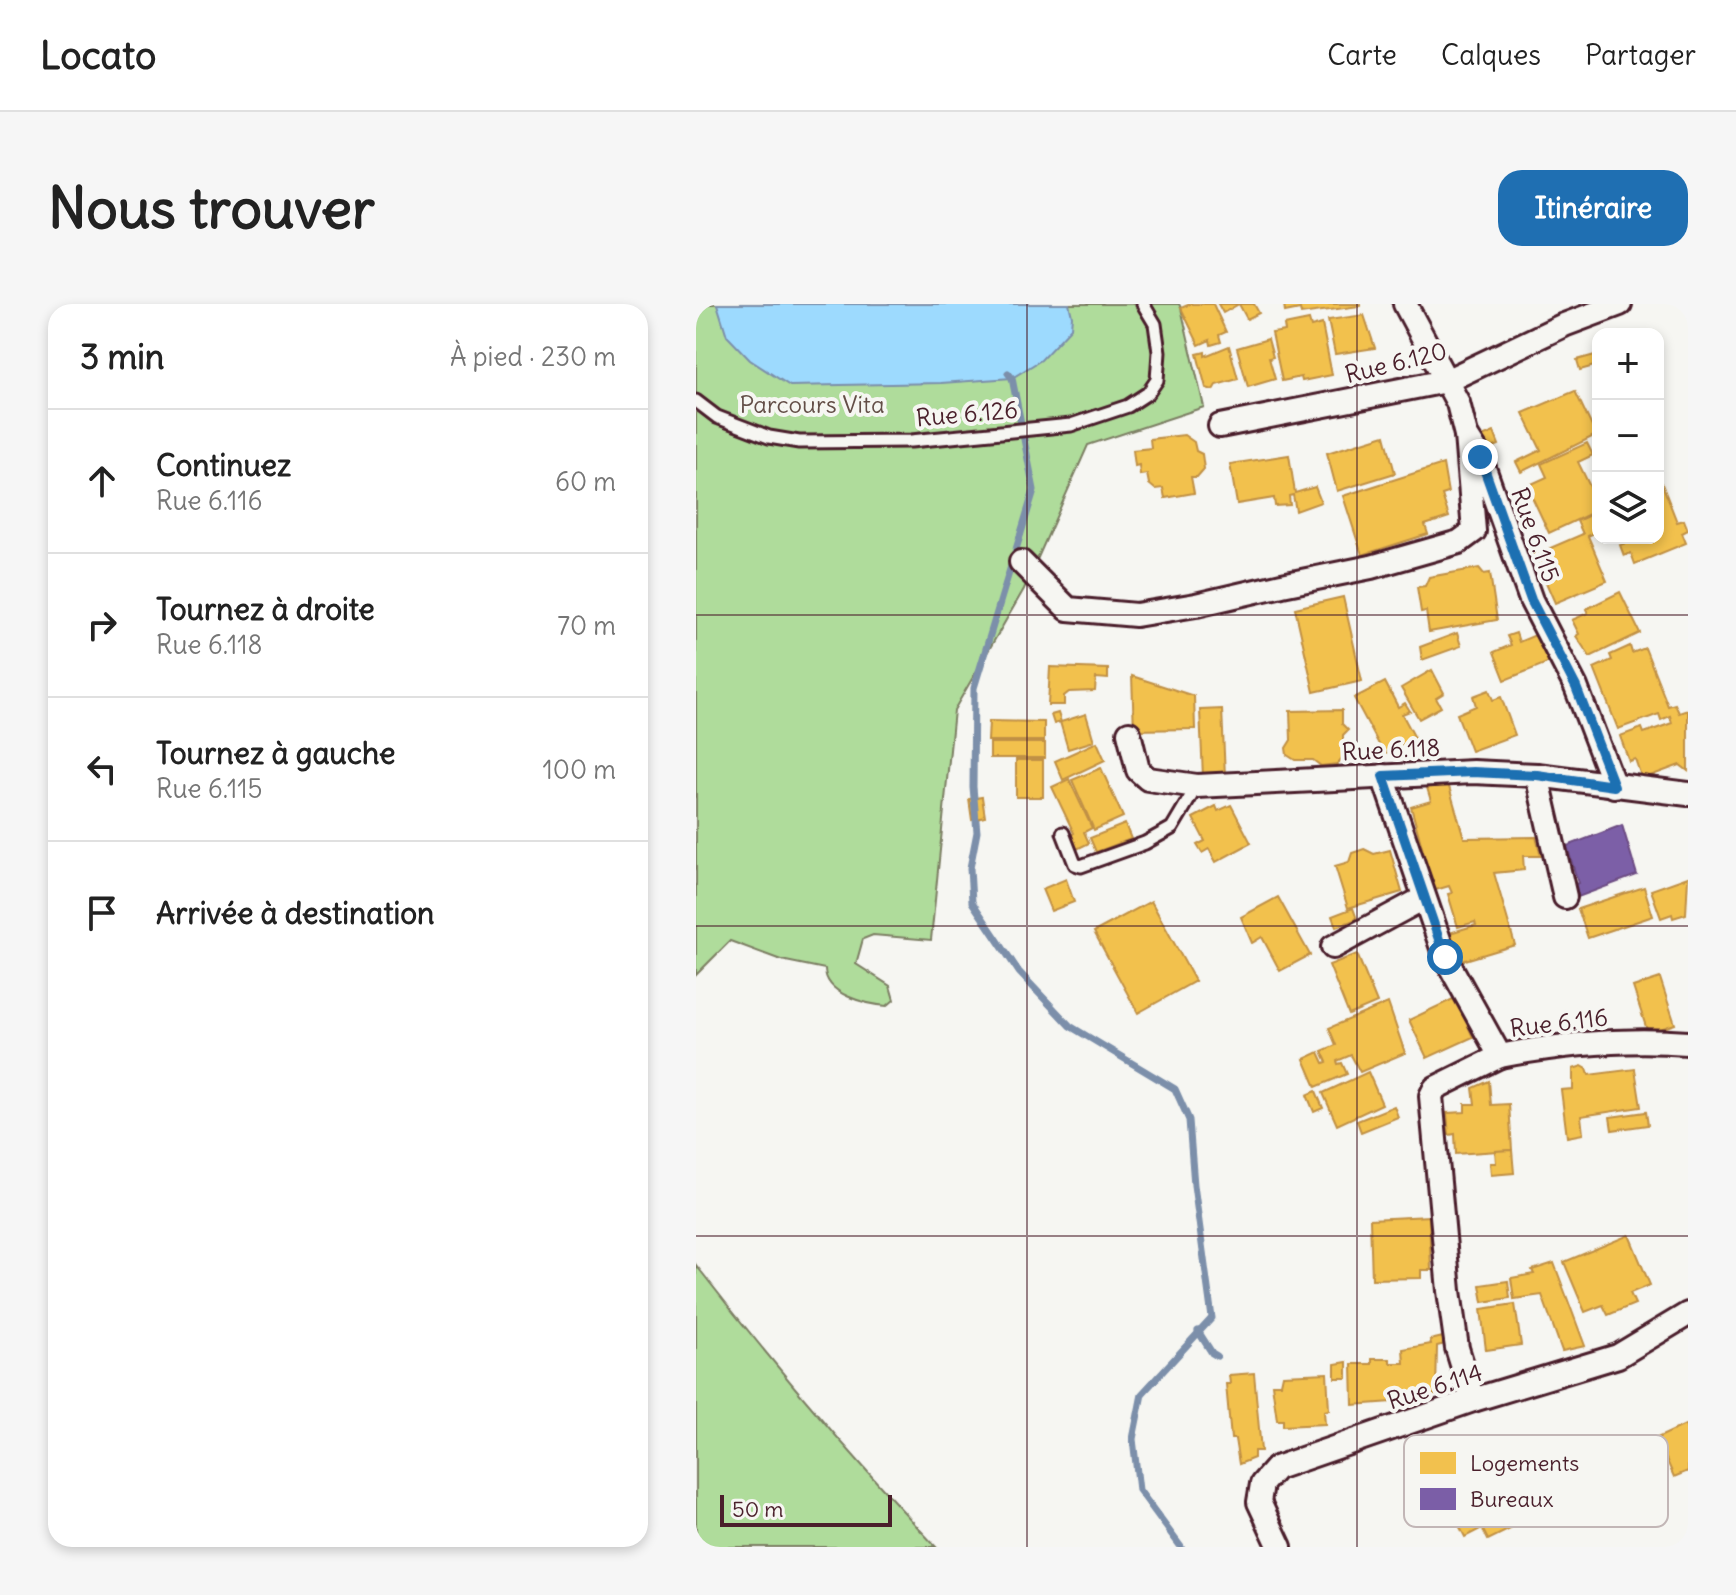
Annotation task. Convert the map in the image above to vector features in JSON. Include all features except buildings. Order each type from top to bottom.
[{"type":"street","name":"Rue 6.115","points":[[1405,304],[1458,403],[1466,435],[1480,457],[1531,600],[1576,687],[1614,786]]},
{"type":"street","name":"Rue 6.120","points":[[1220,426],[1446,381],[1611,305]]},
{"type":"street","points":[[1021,562],[1068,609],[1136,615],[1371,567],[1459,542],[1474,531],[1466,435]]},
{"type":"street","name":"Rue 6.118","points":[[1129,733],[1138,770],[1148,779],[1197,786],[1473,772],[1537,775],[1688,794]]},
{"type":"street","points":[[1537,775],[1565,897]]},
{"type":"street","name":"Rue 6.116","points":[[1383,776],[1445,957],[1500,1056],[1602,1042],[1650,1040],[1688,1043]]},
{"type":"street","points":[[1333,947],[1424,898]]},
{"type":"street","points":[[1473,1400],[1457,1348],[1449,1291],[1431,1096],[1435,1088],[1500,1056]]},
{"type":"street","name":"Rue 6.114","points":[[1280,1547],[1259,1502],[1262,1484],[1276,1468],[1473,1400],[1618,1356],[1688,1314]]},
{"type":"lane","name":"Rue 6.126","points":[[696,401],[717,417],[769,437],[799,442],[911,441],[1071,425],[1128,406],[1148,393],[1157,380],[1159,352],[1155,324],[1143,304]]},
{"type":"lane","points":[[1063,833],[1075,864],[1081,866],[1145,843],[1172,828],[1197,786]]},
{"type":"green space","name":"Parcours Vita","points":[[696,304],[1179,304],[1181,308],[1204,407],[1088,445],[1024,589],[954,710],[931,940],[873,935],[863,939],[856,964],[890,986],[894,1000],[887,1006],[868,1003],[839,992],[827,978],[825,969],[781,960],[730,941],[696,975]]},
{"type":"green space","points":[[696,1265],[813,1409],[936,1547],[696,1547]]},
{"type":"water","points":[[717,304],[1069,304],[1072,316],[1071,328],[1041,360],[1012,378],[941,383],[790,386],[750,360],[727,336]]},
{"type":"waterway","points":[[1008,373],[1012,378],[1034,490],[974,688],[973,787],[977,832],[970,868],[972,902],[1019,972],[1070,1026],[1175,1089],[1189,1120],[1194,1185],[1212,1318],[1142,1394],[1133,1439],[1139,1490],[1181,1547]]},
{"type":"waterway","points":[[1198,1331],[1217,1356]]},
{"type":"route","points":[[1445,957],[1383,776],[1473,772],[1537,775],[1614,786],[1576,687],[1531,600],[1480,457]]}]
